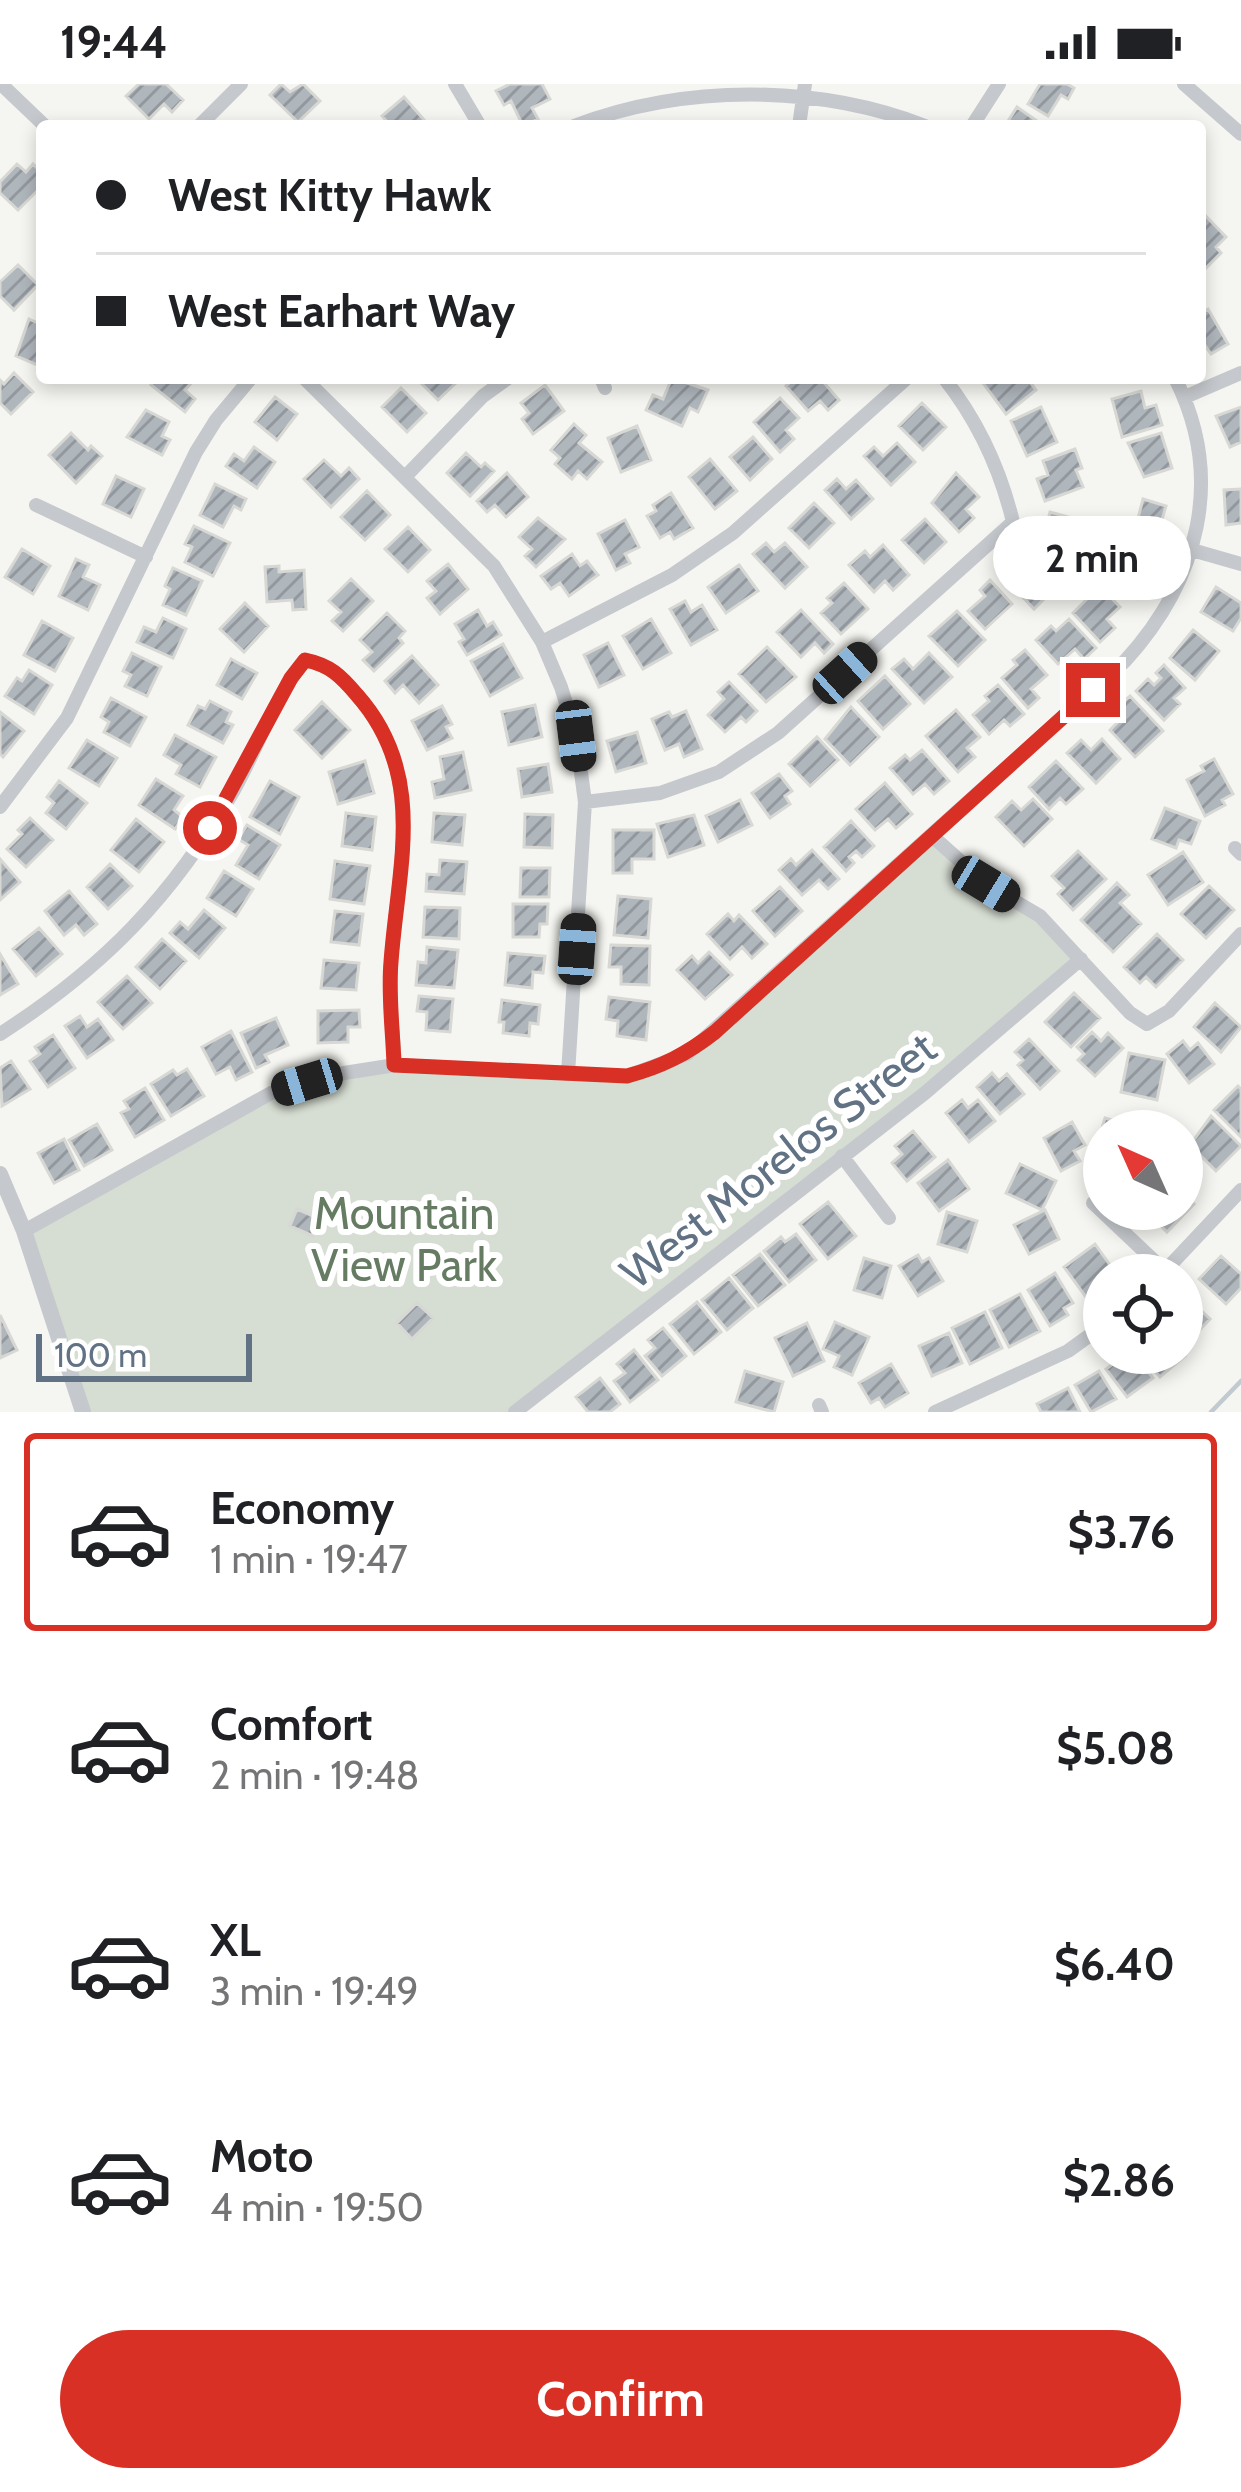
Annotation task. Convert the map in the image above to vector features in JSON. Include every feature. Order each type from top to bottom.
[{"type":"street","points":[[2,84],[39,120]]},
{"type":"street","points":[[206,120],[242,84]]},
{"type":"street","points":[[455,84],[476,120]]},
{"type":"street","points":[[976,120],[999,84]]},
{"type":"street","points":[[1184,84],[1241,134]]},
{"type":"street","points":[[800,120],[804,85]]},
{"type":"street","points":[[586,120],[649,90],[804,85],[892,109],[914,120]]},
{"type":"street","points":[[1184,397],[1241,373]]},
{"type":"street","points":[[0,807],[67,718],[196,452],[246,384]]},
{"type":"street","points":[[310,384],[494,566],[542,642],[576,736],[585,802],[568,1074]]},
{"type":"street","points":[[404,477],[500,384]]},
{"type":"street","points":[[542,642],[672,575],[733,533],[900,384]]},
{"type":"street","points":[[585,802],[660,793],[719,772],[778,733],[1013,522],[977,422],[948,384]]},
{"type":"street","points":[[24,1231],[271,1093],[344,1072],[394,1065],[627,1076],[687,1054],[1148,636],[1173,598],[1192,550],[1201,478],[1196,435],[1178,384]]},
{"type":"street","points":[[35,505],[146,557]]},
{"type":"street","points":[[1192,550],[1241,564]]},
{"type":"street","points":[[0,1034],[86,973],[147,916],[210,828],[305,660],[328,664],[373,713],[393,748],[404,808],[390,967],[394,1065]]},
{"type":"street","points":[[931,835],[986,884],[1040,916],[1130,1013],[1148,1024],[1169,1011],[1241,934]]},
{"type":"street","name":"West Morelos Street","points":[[515,1412],[961,1064],[1081,959]]},
{"type":"street","points":[[842,1156],[889,1218]]},
{"type":"street","points":[[0,1174],[24,1231],[83,1412]]},
{"type":"street","points":[[1181,1254],[1241,1190]]},
{"type":"street","points":[[1120,1230],[1144,1254]]},
{"type":"street","points":[[935,1412],[1083,1340]]},
{"type":"green space","name":"Mountain View Park","points":[[931,835],[1040,916],[1081,959],[978,1049],[515,1412],[83,1412],[24,1231],[271,1093],[395,1065],[627,1076],[687,1054]]},
{"type":"building","points":[[139,84],[166,84],[183,100],[172,112],[164,104],[149,119],[126,96]]},
{"type":"building","points":[[281,84],[290,92],[303,84],[320,101],[296,120],[270,95]]},
{"type":"building","points":[[510,84],[542,84],[550,99],[532,108],[538,119],[520,120],[511,101],[504,105],[496,91]]},
{"type":"building","points":[[1040,84],[1074,88],[1068,99],[1061,95],[1048,116],[1028,104]]},
{"type":"building","points":[[404,97],[424,120],[386,120],[382,116]]},
{"type":"building","points":[[1017,107],[1035,120],[1009,120]]},
{"type":"building","points":[[17,164],[26,172],[33,164],[36,167],[36,192],[18,210],[0,193],[0,182]]},
{"type":"building","points":[[1206,216],[1226,237],[1216,247],[1221,253],[1206,268]]},
{"type":"building","points":[[18,265],[36,287],[14,310],[0,296],[0,282]]},
{"type":"building","points":[[1206,310],[1228,344],[1211,354],[1206,347]]},
{"type":"building","points":[[29,319],[36,322],[36,364],[16,356]]},
{"type":"building","points":[[14,373],[33,392],[11,414],[0,403],[0,380],[4,384]]},
{"type":"building","points":[[190,384],[185,390],[195,399],[185,412],[151,385]]},
{"type":"building","points":[[422,384],[455,384],[438,400]]},
{"type":"building","points":[[669,384],[708,390],[698,412],[690,408],[682,426],[646,410],[653,395],[663,399]]},
{"type":"building","points":[[825,384],[839,400],[828,410],[820,401],[808,411],[786,386]]},
{"type":"building","points":[[984,384],[1032,384],[1036,390],[1006,414]]},
{"type":"building","points":[[545,385],[564,411],[533,434],[522,419],[529,413],[521,403]]},
{"type":"building","points":[[401,388],[426,413],[407,432],[382,407]]},
{"type":"building","points":[[1141,391],[1145,408],[1156,405],[1162,425],[1122,437],[1112,399]]},
{"type":"building","points":[[275,397],[297,414],[277,440],[255,422]]},
{"type":"building","points":[[780,398],[799,418],[786,430],[794,439],[780,452],[754,422]]},
{"type":"building","points":[[922,403],[946,427],[923,450],[899,426]]},
{"type":"building","points":[[1041,407],[1057,442],[1027,456],[1011,421]]},
{"type":"building","points":[[1241,407],[1241,442],[1230,447],[1216,416]]},
{"type":"building","points":[[146,410],[169,422],[162,436],[170,440],[162,455],[127,437]]},
{"type":"building","points":[[574,424],[586,435],[579,443],[602,462],[587,479],[578,471],[572,479],[555,464],[560,458],[551,450]]},
{"type":"building","points":[[637,426],[651,460],[621,472],[608,438]]},
{"type":"building","points":[[71,433],[102,456],[76,483],[49,455]]},
{"type":"building","points":[[1161,433],[1172,468],[1144,477],[1128,443]]},
{"type":"building","points":[[753,437],[772,459],[750,480],[730,457]]},
{"type":"building","points":[[897,443],[915,462],[891,485],[864,456],[874,447],[883,456]]},
{"type":"building","points":[[254,447],[275,462],[257,488],[226,466],[234,454],[244,461]]},
{"type":"building","points":[[1075,449],[1083,487],[1045,501],[1037,479],[1048,475],[1043,461]]},
{"type":"building","points":[[466,453],[481,467],[485,463],[494,471],[470,496],[447,473]]},
{"type":"building","points":[[710,459],[737,491],[715,509],[689,477]]},
{"type":"building","points":[[324,460],[341,476],[349,468],[359,479],[331,507],[304,479]]},
{"type":"building","points":[[507,473],[528,497],[506,517],[495,505],[487,512],[477,501]]},
{"type":"building","points":[[956,473],[979,497],[966,509],[974,518],[959,532],[932,503]]},
{"type":"building","points":[[116,476],[144,489],[131,517],[103,504]]},
{"type":"building","points":[[837,479],[846,489],[856,480],[873,499],[851,519],[825,490]]},
{"type":"building","points":[[215,484],[246,499],[241,510],[234,506],[223,527],[200,515]]},
{"type":"building","points":[[1241,489],[1241,523],[1226,525],[1224,490]]},
{"type":"building","points":[[367,491],[390,515],[365,540],[341,517]]},
{"type":"building","points":[[671,493],[693,528],[674,539],[670,532],[660,538],[647,516],[656,511],[653,505]]},
{"type":"building","points":[[1143,499],[1166,506],[1161,523],[1170,525],[1165,542],[1134,534]]},
{"type":"building","points":[[814,503],[834,523],[809,548],[789,528]]},
{"type":"building","points":[[1050,512],[1087,522],[1077,562],[1052,555],[1056,537],[1044,534]]},
{"type":"building","points":[[538,518],[565,539],[536,567],[525,556],[532,549],[519,537]]},
{"type":"building","points":[[925,519],[946,542],[924,563],[902,540]]},
{"type":"building","points":[[625,520],[639,547],[625,554],[630,563],[616,570],[598,534]]},
{"type":"building","points":[[194,526],[230,543],[213,576],[185,562],[192,547],[185,544]]},
{"type":"building","points":[[408,527],[430,550],[408,572],[385,549]]},
{"type":"building","points":[[1132,540],[1159,551],[1145,585],[1118,575]]},
{"type":"building","points":[[766,543],[774,552],[785,543],[807,567],[785,588],[753,554]]},
{"type":"building","points":[[883,545],[909,575],[893,590],[885,581],[874,592],[849,565],[865,551],[870,557]]},
{"type":"building","points":[[22,549],[50,566],[33,594],[5,577]]},
{"type":"building","points":[[572,554],[580,566],[587,561],[598,575],[569,596],[560,583],[551,589],[541,576]]},
{"type":"building","points":[[76,559],[89,565],[83,577],[100,585],[88,610],[59,596]]},
{"type":"building","points":[[1040,560],[1061,582],[1034,609],[1004,577],[1020,562],[1028,571]]},
{"type":"building","points":[[448,564],[468,589],[440,614],[427,598],[436,591],[427,581]]},
{"type":"building","points":[[739,565],[758,591],[726,613],[708,587]]},
{"type":"building","points":[[279,566],[279,572],[304,570],[306,609],[293,610],[292,600],[267,602],[265,567]]},
{"type":"building","points":[[173,568],[202,581],[186,615],[163,605]]},
{"type":"building","points":[[351,579],[373,601],[343,631],[332,621],[341,612],[329,601]]},
{"type":"building","points":[[990,580],[1012,604],[985,629],[968,611],[985,596],[980,590]]},
{"type":"building","points":[[1096,582],[1120,607],[1107,619],[1115,628],[1100,642],[1073,613]]},
{"type":"building","points":[[844,583],[868,609],[841,634],[821,613],[832,603],[827,598]]},
{"type":"building","points":[[1216,587],[1241,603],[1241,618],[1233,631],[1201,612]]},
{"type":"building","points":[[685,601],[691,612],[702,605],[717,630],[691,645],[670,609]]},
{"type":"building","points":[[245,603],[268,626],[244,652],[220,629]]},
{"type":"building","points":[[478,610],[487,626],[493,622],[501,635],[467,655],[455,624]]},
{"type":"building","points":[[801,610],[833,644],[824,653],[815,643],[801,657],[777,632]]},
{"type":"building","points":[[957,611],[985,640],[958,666],[929,636]]},
{"type":"building","points":[[387,613],[405,631],[399,638],[403,643],[374,671],[363,660],[372,652],[360,640]]},
{"type":"building","points":[[163,618],[186,629],[173,658],[137,642],[144,627],[156,632]]},
{"type":"building","points":[[651,619],[671,653],[643,669],[623,636]]},
{"type":"building","points":[[1069,619],[1096,648],[1084,659],[1075,649],[1058,664],[1036,640],[1051,626],[1056,631]]},
{"type":"building","points":[[42,621],[73,638],[55,671],[24,655]]},
{"type":"building","points":[[1193,630],[1219,651],[1195,680],[1170,658]]},
{"type":"building","points":[[608,643],[624,675],[599,687],[584,655]]},
{"type":"building","points":[[503,644],[522,678],[490,696],[471,661]]},
{"type":"building","points":[[767,647],[796,677],[766,702],[739,674]]},
{"type":"building","points":[[1025,650],[1047,675],[1031,689],[1039,698],[1028,708],[1002,678]]},
{"type":"building","points":[[132,653],[161,667],[147,696],[125,686],[131,675],[123,671]]},
{"type":"building","points":[[929,653],[952,677],[924,703],[892,669],[904,659],[913,669]]},
{"type":"building","points":[[412,656],[438,685],[419,703],[403,685],[395,693],[385,681]]},
{"type":"building","points":[[231,659],[257,673],[242,699],[217,685]]},
{"type":"building","points":[[1164,665],[1185,688],[1174,698],[1180,704],[1164,720],[1136,691],[1148,679],[1154,685]]},
{"type":"building","points":[[29,670],[52,685],[34,714],[5,696]]},
{"type":"building","points":[[885,676],[910,704],[883,729],[858,701]]},
{"type":"building","points":[[729,682],[757,711],[746,722],[741,717],[725,732],[708,715],[724,699],[718,692]]},
{"type":"building","points":[[998,685],[1024,714],[1010,726],[1004,720],[989,734],[973,715]]},
{"type":"building","points":[[1130,696],[1163,731],[1135,757],[1110,730],[1122,718],[1114,710]]},
{"type":"building","points":[[111,698],[146,717],[130,746],[104,732],[109,722],[101,717]]},
{"type":"building","points":[[210,701],[231,712],[226,722],[233,725],[223,743],[188,725],[198,706],[205,709]]},
{"type":"building","points":[[322,702],[350,730],[322,758],[295,730]]},
{"type":"building","points":[[535,705],[542,737],[509,745],[502,712]]},
{"type":"building","points":[[442,706],[452,724],[446,727],[452,738],[427,750],[412,721]]},
{"type":"building","points":[[851,707],[879,737],[850,765],[825,739]]},
{"type":"building","points":[[956,710],[980,737],[967,748],[975,757],[958,772],[926,736]]},
{"type":"building","points":[[686,711],[702,749],[684,757],[679,744],[665,750],[652,719]]},
{"type":"building","points":[[0,712],[24,731],[3,757],[0,754]]},
{"type":"building","points":[[637,732],[646,763],[616,772],[607,741]]},
{"type":"building","points":[[175,735],[216,757],[200,787],[176,774],[181,765],[164,755]]},
{"type":"building","points":[[817,737],[838,760],[810,786],[789,764]]},
{"type":"building","points":[[1102,739],[1120,759],[1096,783],[1067,753],[1081,740],[1091,750]]},
{"type":"building","points":[[87,740],[117,758],[99,786],[69,768]]},
{"type":"building","points":[[922,750],[949,781],[934,794],[925,784],[913,794],[890,768],[905,755],[910,760]]},
{"type":"building","points":[[463,752],[471,790],[435,798],[432,782],[444,779],[440,757]]},
{"type":"building","points":[[1214,759],[1233,794],[1222,800],[1225,805],[1205,816],[1187,780]]},
{"type":"building","points":[[365,761],[374,793],[338,804],[329,772]]},
{"type":"building","points":[[1056,761],[1083,789],[1066,804],[1060,798],[1049,809],[1029,787]]},
{"type":"building","points":[[548,764],[552,792],[522,797],[518,769]]},
{"type":"building","points":[[779,774],[792,791],[785,796],[790,804],[770,818],[752,793]]},
{"type":"building","points":[[156,779],[183,796],[174,810],[183,817],[175,829],[139,805]]},
{"type":"building","points":[[59,781],[87,803],[66,829],[46,813],[54,803],[47,797]]},
{"type":"building","points":[[270,781],[299,797],[280,834],[250,817]]},
{"type":"building","points":[[885,783],[912,814],[896,828],[888,819],[875,830],[856,809]]},
{"type":"building","points":[[1033,799],[1052,819],[1024,846],[996,817],[1012,801],[1021,810]]},
{"type":"building","points":[[740,800],[752,825],[718,842],[706,816]]},
{"type":"building","points":[[1165,808],[1200,821],[1191,844],[1179,840],[1176,848],[1152,839]]},
{"type":"building","points":[[346,813],[376,817],[372,850],[342,846]]},
{"type":"building","points":[[434,813],[465,815],[462,845],[432,842]]},
{"type":"building","points":[[525,814],[553,815],[552,848],[524,847]]},
{"type":"building","points":[[694,815],[704,845],[668,857],[657,824]]},
{"type":"building","points":[[30,818],[53,840],[26,867],[7,849]]},
{"type":"building","points":[[136,819],[164,842],[139,872],[111,850]]},
{"type":"building","points":[[851,821],[874,846],[862,857],[856,851],[849,857],[854,863],[846,871],[824,847]]},
{"type":"building","points":[[247,825],[280,845],[259,879],[236,865],[248,845],[238,839]]},
{"type":"building","points":[[613,830],[654,830],[654,859],[632,859],[632,873],[613,873]]},
{"type":"building","points":[[812,850],[839,879],[828,889],[819,880],[802,895],[779,870],[791,859],[796,865]]},
{"type":"building","points":[[1078,851],[1106,879],[1073,910],[1058,894],[1064,888],[1052,876]]},
{"type":"building","points":[[1183,852],[1203,882],[1168,905],[1148,875]]},
{"type":"building","points":[[0,859],[20,882],[0,900]]},
{"type":"building","points":[[440,860],[467,862],[464,894],[426,891],[427,874],[439,875]]},
{"type":"building","points":[[335,861],[370,866],[364,904],[330,899]]},
{"type":"building","points":[[110,864],[132,886],[108,909],[87,887]]},
{"type":"building","points":[[521,868],[550,868],[549,897],[520,897]]},
{"type":"building","points":[[224,871],[253,889],[236,916],[207,898]]},
{"type":"building","points":[[1117,883],[1129,895],[1120,903],[1141,924],[1113,952],[1081,920]]},
{"type":"building","points":[[1209,886],[1234,910],[1206,938],[1181,914]]},
{"type":"building","points":[[780,887],[802,911],[775,936],[753,911]]},
{"type":"building","points":[[69,891],[97,924],[84,935],[76,925],[64,935],[45,911]]},
{"type":"building","points":[[618,896],[651,899],[648,938],[614,935]]},
{"type":"building","points":[[513,904],[548,904],[547,924],[540,924],[539,937],[513,937]]},
{"type":"building","points":[[425,907],[460,908],[459,939],[423,937]]},
{"type":"building","points":[[204,910],[225,928],[199,958],[170,933],[180,922],[188,929]]},
{"type":"building","points":[[335,911],[363,914],[359,945],[331,942]]},
{"type":"building","points":[[728,914],[734,921],[739,915],[767,944],[752,958],[742,947],[730,959],[707,934]]},
{"type":"building","points":[[39,928],[62,954],[36,976],[13,949]]},
{"type":"building","points":[[1157,934],[1183,960],[1156,987],[1146,977],[1140,983],[1124,967]]},
{"type":"building","points":[[162,939],[186,961],[160,989],[136,967]]},
{"type":"building","points":[[611,945],[650,946],[649,985],[621,984],[621,967],[609,967]]},
{"type":"building","points":[[427,947],[458,950],[454,988],[416,985],[418,962],[426,963]]},
{"type":"building","points":[[709,952],[732,975],[705,999],[677,970],[692,956],[698,963]]},
{"type":"building","points":[[508,953],[545,956],[543,973],[533,972],[532,988],[505,985]]},
{"type":"building","points":[[0,954],[18,984],[0,995]]},
{"type":"building","points":[[324,960],[359,963],[356,990],[321,988]]},
{"type":"building","points":[[127,976],[152,1003],[123,1029],[98,1002]]},
{"type":"building","points":[[1074,993],[1100,1018],[1071,1047],[1045,1022]]},
{"type":"building","points":[[419,996],[453,999],[450,1032],[426,1030],[427,1012],[417,1011]]},
{"type":"building","points":[[609,997],[650,1002],[646,1040],[617,1036],[618,1021],[606,1019]]},
{"type":"building","points":[[502,1000],[540,1005],[538,1024],[530,1023],[529,1036],[503,1033],[504,1022],[499,1022]]},
{"type":"building","points":[[1215,1003],[1241,1027],[1221,1052],[1194,1027]]},
{"type":"building","points":[[359,1010],[360,1027],[348,1027],[348,1042],[318,1043],[318,1011]]},
{"type":"building","points":[[80,1016],[87,1027],[98,1019],[113,1040],[87,1058],[65,1026]]},
{"type":"building","points":[[276,1018],[288,1045],[265,1055],[269,1062],[256,1068],[241,1033]]},
{"type":"building","points":[[231,1031],[252,1072],[236,1080],[230,1067],[216,1074],[202,1047]]},
{"type":"building","points":[[1092,1032],[1101,1041],[1108,1033],[1123,1048],[1095,1076],[1078,1060],[1084,1054],[1077,1047]]},
{"type":"building","points":[[53,1035],[75,1068],[48,1087],[30,1061],[40,1054],[35,1047]]},
{"type":"building","points":[[1029,1039],[1059,1071],[1040,1089],[1018,1065],[1023,1060],[1015,1052]]},
{"type":"building","points":[[1183,1041],[1190,1050],[1198,1043],[1214,1064],[1189,1083],[1167,1054]]},
{"type":"building","points":[[1129,1053],[1165,1060],[1157,1100],[1121,1092]]},
{"type":"building","points":[[11,1061],[30,1089],[2,1106],[0,1068]]},
{"type":"building","points":[[187,1069],[204,1096],[171,1116],[151,1084],[173,1070],[177,1075]]},
{"type":"building","points":[[992,1073],[999,1081],[1007,1074],[1024,1094],[1000,1114],[977,1087]]},
{"type":"building","points":[[1238,1086],[1241,1089],[1241,1137],[1214,1110]]},
{"type":"building","points":[[145,1088],[164,1120],[135,1137],[121,1113],[129,1109],[124,1101]]},
{"type":"building","points":[[962,1100],[968,1108],[978,1100],[995,1121],[969,1142],[946,1113]]},
{"type":"building","points":[[1211,1116],[1241,1146],[1216,1171],[1203,1158],[1203,1127]]},
{"type":"building","points":[[1072,1122],[1083,1141],[1074,1151],[1080,1161],[1061,1171],[1044,1138]]},
{"type":"building","points":[[97,1124],[112,1150],[84,1166],[69,1140]]},
{"type":"building","points":[[913,1131],[935,1157],[907,1181],[892,1163],[902,1154],[895,1146]]},
{"type":"building","points":[[64,1139],[79,1170],[54,1183],[38,1153]]},
{"type":"building","points":[[948,1160],[969,1189],[939,1211],[918,1183]]},
{"type":"building","points":[[1020,1164],[1056,1181],[1042,1210],[1006,1193]]},
{"type":"building","points":[[828,1202],[856,1236],[828,1259],[800,1224]]},
{"type":"building","points":[[297,1209],[320,1219],[313,1236],[290,1226]]},
{"type":"building","points":[[1045,1210],[1059,1239],[1029,1254],[1014,1225]]},
{"type":"building","points":[[947,1212],[977,1221],[967,1252],[938,1244]]},
{"type":"building","points":[[796,1234],[816,1260],[789,1282],[764,1251],[781,1237],[785,1242]]},
{"type":"building","points":[[1095,1244],[1102,1254],[1083,1254],[1083,1293],[1064,1267]]},
{"type":"building","points":[[760,1254],[785,1285],[758,1306],[733,1275]]},
{"type":"building","points":[[918,1255],[922,1262],[929,1258],[943,1281],[918,1296],[899,1266]]},
{"type":"building","points":[[1221,1256],[1241,1274],[1241,1288],[1226,1304],[1203,1283],[1203,1275]]},
{"type":"building","points":[[864,1258],[891,1266],[882,1298],[854,1290]]},
{"type":"building","points":[[1055,1273],[1073,1303],[1064,1308],[1068,1315],[1050,1326],[1028,1290]]},
{"type":"building","points":[[729,1278],[753,1308],[727,1330],[702,1300]]},
{"type":"building","points":[[1020,1294],[1040,1331],[1009,1347],[990,1310]]},
{"type":"building","points":[[697,1302],[721,1332],[694,1354],[670,1324]]},
{"type":"building","points":[[417,1303],[433,1318],[412,1339],[397,1323]]},
{"type":"building","points":[[985,1312],[1002,1348],[970,1364],[952,1328]]},
{"type":"building","points":[[0,1315],[17,1350],[0,1358]]},
{"type":"building","points":[[835,1322],[869,1337],[852,1375],[834,1367],[839,1356],[823,1349]]},
{"type":"building","points":[[807,1323],[824,1361],[793,1376],[775,1338]]},
{"type":"building","points":[[663,1328],[686,1356],[662,1376],[645,1356],[655,1348],[648,1340]]},
{"type":"building","points":[[949,1333],[962,1363],[932,1376],[919,1346]]},
{"type":"building","points":[[634,1350],[658,1380],[630,1402],[614,1381],[625,1373],[617,1364]]},
{"type":"building","points":[[891,1364],[908,1393],[885,1407],[879,1398],[871,1403],[859,1383]]},
{"type":"building","points":[[745,1371],[783,1382],[774,1412],[736,1402]]},
{"type":"building","points":[[1101,1374],[1116,1399],[1091,1412],[1075,1385]]},
{"type":"building","points":[[1110,1374],[1150,1374],[1153,1378],[1127,1397]]},
{"type":"building","points":[[600,1378],[620,1404],[610,1412],[588,1412],[576,1397]]},
{"type":"building","points":[[1068,1388],[1080,1412],[1041,1412],[1037,1404]]},
{"type":"waterway","points":[[1211,1412],[1241,1381]]},
{"type":"route","points":[[210,828],[291,678],[305,660],[328,664],[373,713],[393,748],[404,808],[390,967],[394,1065],[627,1076],[661,1067],[715,1032],[1093,690]]}]
